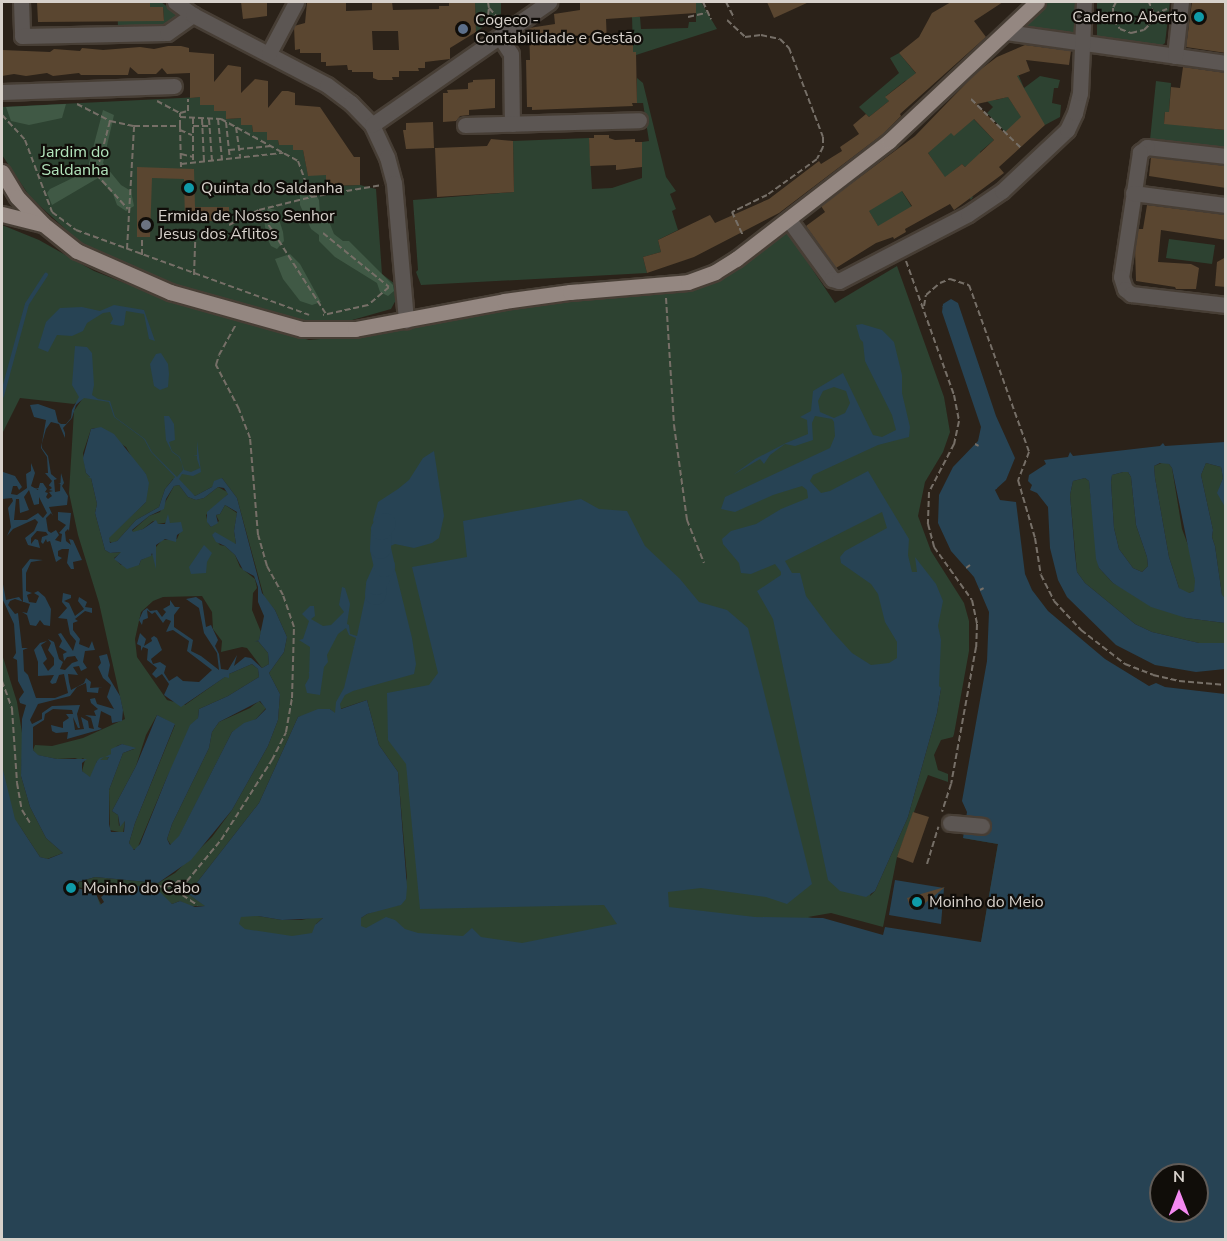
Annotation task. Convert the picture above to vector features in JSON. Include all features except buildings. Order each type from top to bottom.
[{"type":"main road","points":[[2,172],[17,197],[42,224],[77,251],[170,292],[302,328],[339,330],[504,301],[570,292],[688,282],[715,272],[750,249],[889,141],[1037,2]]},
{"type":"main road","points":[[2,214],[42,224]]},
{"type":"street","points":[[21,2],[22,36],[167,33],[193,15]]},
{"type":"street","points":[[176,2],[193,15],[327,85],[351,103],[372,125],[387,157],[394,183],[406,320]]},
{"type":"street","points":[[268,53],[296,2]]},
{"type":"street","points":[[372,125],[549,2]]},
{"type":"street","points":[[789,220],[832,279],[839,281],[958,219],[1018,178],[1067,130],[1080,93],[1083,43],[1089,6]]},
{"type":"street","points":[[1175,56],[1176,7]]},
{"type":"street","points":[[1006,32],[1226,63]]},
{"type":"street","points":[[500,37],[511,54],[512,124]]},
{"type":"street","points":[[2,92],[174,86]]},
{"type":"street","points":[[465,126],[639,120]]},
{"type":"street","points":[[1226,156],[1147,147],[1140,152],[1120,276],[1125,289],[1131,294],[1226,305]]},
{"type":"street","points":[[1133,192],[1226,205]]},
{"type":"street","points":[[950,823],[982,826]]},
{"type":"path","points":[[487,24],[488,2]]},
{"type":"path","points":[[703,2],[711,19]]},
{"type":"path","points":[[726,2],[734,18]]},
{"type":"path","points":[[1116,2],[1112,14],[1120,29],[1131,33],[1144,30],[1154,14],[1163,9],[1176,7]]},
{"type":"path","points":[[1149,2],[1154,14]]},
{"type":"path","points":[[1089,6],[1095,19],[1112,14]]},
{"type":"path","points":[[489,8],[497,17]]},
{"type":"path","points":[[688,17],[706,13]]},
{"type":"path","points":[[727,20],[745,37],[761,35],[780,39],[789,48],[823,137],[823,147],[817,159],[766,195],[732,212],[732,217],[750,249]]},
{"type":"path","points":[[180,113],[188,111],[188,99]]},
{"type":"path","points":[[971,99],[1020,147]]},
{"type":"path","points":[[74,103],[110,121],[134,126],[180,126]]},
{"type":"path","points":[[2,115],[25,140],[52,212],[76,230],[314,317]]},
{"type":"path","points":[[285,153],[181,166],[180,117],[218,119],[285,153],[298,161],[311,197]]},
{"type":"path","points":[[193,118],[193,163]]},
{"type":"path","points":[[202,119],[204,162]]},
{"type":"path","points":[[209,119],[212,161]]},
{"type":"path","points":[[218,119],[222,160]]},
{"type":"path","points":[[110,121],[96,174],[128,210]]},
{"type":"path","points":[[226,122],[230,159]]},
{"type":"path","points":[[126,250],[134,126]]},
{"type":"path","points":[[193,126],[210,126]]},
{"type":"path","points":[[236,127],[240,158]]},
{"type":"path","points":[[180,130],[193,135]]},
{"type":"path","points":[[220,141],[228,140]]},
{"type":"path","points":[[203,146],[220,147]]},
{"type":"path","points":[[229,150],[273,146]]},
{"type":"path","points":[[193,153],[203,153]]},
{"type":"path","points":[[181,154],[193,157]]},
{"type":"path","points":[[229,225],[259,210],[311,197],[387,184]]},
{"type":"path","points":[[259,210],[326,314],[339,330]]},
{"type":"path","points":[[320,315],[368,305],[389,287],[323,233]]},
{"type":"path","points":[[142,237],[142,256]]},
{"type":"path","points":[[194,275],[195,242]]},
{"type":"path","points":[[902,249],[954,395],[959,421],[954,444],[929,492],[928,524],[934,547],[972,600],[977,624],[976,647],[951,784],[927,864]]},
{"type":"path","points":[[924,309],[926,295],[940,283],[950,279],[969,285],[1029,452],[1018,480],[1035,538],[1041,575],[1054,601],[1081,630],[1125,664],[1153,675],[1179,681],[1226,685]]},
{"type":"path","points":[[666,285],[674,425],[687,520],[704,563]]},
{"type":"path","points":[[180,894],[187,881],[221,840],[272,760],[286,732],[292,698],[294,627],[283,595],[267,566],[258,536],[254,509],[255,474],[248,430],[216,365],[217,358],[241,313]]},
{"type":"path","points":[[975,444],[979,446]]},
{"type":"path","points":[[966,568],[970,565]]},
{"type":"path","points":[[980,590],[984,588]]},
{"type":"path","points":[[2,681],[12,709],[17,783],[22,810],[30,823]]},
{"type":"path","points":[[149,885],[165,887],[174,885],[178,881],[187,881]]},
{"type":"path","points":[[174,885],[173,888],[197,905]]},
{"type":"green space","points":[[117,2],[134,2],[134,20],[164,20],[163,7],[150,7],[150,2],[161,2],[180,16],[170,26],[118,28]]},
{"type":"green space","points":[[475,2],[501,2],[501,14],[476,32]]},
{"type":"green space","points":[[696,2],[701,2],[717,29],[636,55],[633,52],[632,16],[640,17],[641,29],[688,28],[689,22],[696,22]]},
{"type":"green space","points":[[1048,2],[1076,2],[1074,34],[1027,28],[1027,21]]},
{"type":"green space","points":[[1097,2],[1170,2],[1165,43],[1160,47],[1097,37]]},
{"type":"green space","points":[[899,53],[919,77],[905,81],[886,96],[889,101],[869,117],[859,107],[899,73],[890,58]]},
{"type":"green space","points":[[1016,69],[1024,88],[1040,76],[1060,80],[1058,88],[1054,88],[1052,103],[1061,105],[1060,117],[1045,125],[1008,97],[1022,118],[1011,138],[987,113],[993,107],[982,96],[989,91],[996,100],[1007,97]]},
{"type":"green space","points":[[637,78],[643,83],[666,177],[676,191],[670,194],[676,209],[672,211],[678,230],[658,240],[661,252],[643,257],[647,273],[421,285],[416,272],[418,270],[413,200],[514,192],[513,141],[589,138],[592,189],[612,188],[642,178],[642,142],[649,141],[643,103],[637,103]]},
{"type":"green space","points":[[1156,81],[1171,83],[1169,112],[1165,112],[1164,123],[1225,130],[1225,149],[1150,140]]},
{"type":"green space","name":"Jardim do Saldanha","points":[[200,97],[226,111],[226,119],[241,118],[241,125],[252,125],[253,132],[267,132],[278,140],[279,145],[293,145],[303,150],[308,175],[326,175],[326,186],[360,185],[376,189],[382,274],[395,284],[397,298],[391,309],[338,324],[317,323],[270,314],[167,282],[83,245],[30,197],[2,155],[2,107]]},
{"type":"green space","points":[[66,104],[62,118],[29,125],[11,121],[6,107]]},
{"type":"green space","points":[[962,107],[994,140],[980,152],[982,155],[965,167],[962,164],[953,171],[973,197],[971,200],[959,183],[952,188],[928,153]]},
{"type":"green space","points":[[103,110],[114,115],[103,163],[121,185],[131,191],[134,206],[126,211],[117,205],[113,194],[98,178],[52,205],[47,193],[50,189],[87,171]]},
{"type":"green space","points":[[900,188],[915,212],[879,228],[860,197]]},
{"type":"green space","points":[[308,191],[315,193],[319,200],[320,216],[328,219],[334,234],[343,241],[349,241],[393,285],[394,291],[388,296],[380,292],[377,283],[335,257],[319,241],[319,235],[311,229],[300,205],[300,195]]},
{"type":"green space","points":[[268,208],[276,210],[283,232],[284,241],[277,249],[271,246],[266,236],[264,217]]},
{"type":"green space","points":[[2,225],[39,240],[94,271],[163,298],[309,340],[355,336],[573,298],[680,290],[715,280],[786,230],[835,303],[897,266],[944,397],[950,432],[943,452],[925,482],[918,516],[931,551],[964,603],[969,621],[969,651],[953,737],[941,740],[934,755],[938,770],[948,774],[948,782],[928,775],[897,857],[883,927],[831,913],[808,917],[883,936],[981,943],[998,844],[963,838],[1008,835],[1044,934],[2,1239],[2,654],[17,702],[23,739],[21,776],[30,807],[46,838],[63,853],[47,859],[40,857],[17,822],[56,885],[67,894],[70,895],[74,887],[95,893],[102,906],[258,916],[282,920],[301,920],[321,916],[324,917],[316,924],[361,926],[361,918],[367,914],[392,905],[398,906],[407,878],[398,772],[379,745],[367,700],[340,709],[335,714],[330,709],[298,717],[259,803],[188,894],[206,906],[189,906],[180,901],[172,904],[142,886],[114,888],[102,893],[78,887],[79,882],[95,877],[158,883],[175,873],[212,837],[232,810],[268,746],[278,720],[280,694],[269,673],[284,652],[287,637],[275,610],[264,597],[237,498],[222,478],[212,487],[195,496],[173,479],[165,489],[159,507],[136,520],[117,541],[112,543],[109,541],[109,537],[146,502],[146,474],[136,465],[126,447],[95,428],[91,429],[83,453],[86,473],[91,478],[97,504],[95,513],[105,550],[110,553],[122,552],[114,558],[121,565],[139,565],[141,560],[156,553],[156,547],[162,540],[177,539],[180,532],[169,522],[158,524],[153,521],[143,529],[133,533],[132,531],[149,516],[160,512],[174,486],[179,485],[188,497],[196,500],[204,498],[218,487],[229,493],[206,515],[211,527],[219,521],[216,515],[220,514],[225,505],[237,513],[234,531],[236,544],[212,535],[220,545],[225,546],[235,555],[240,567],[255,579],[257,588],[253,593],[252,610],[261,632],[259,640],[255,642],[258,641],[268,653],[269,664],[262,668],[247,648],[221,652],[222,641],[213,629],[212,612],[202,596],[163,597],[153,601],[141,612],[135,639],[137,657],[167,700],[185,705],[229,674],[252,664],[258,669],[259,677],[228,696],[199,709],[198,718],[167,777],[137,849],[132,849],[129,843],[135,823],[175,725],[157,715],[146,735],[136,766],[112,811],[118,815],[119,826],[125,821],[123,833],[110,830],[109,790],[123,753],[134,749],[122,744],[117,746],[107,760],[97,761],[93,775],[98,782],[97,786],[82,771],[85,760],[83,758],[80,760],[57,759],[37,755],[33,750],[35,745],[52,746],[83,738],[125,719],[99,603],[78,535],[69,493],[74,411],[83,398],[74,404],[20,398],[2,434]],"holes":[[[941,688],[937,713],[908,817],[875,891],[870,896]]]},
{"type":"green space","points":[[1169,239],[1215,245],[1212,264],[1166,258]]},
{"type":"green space","points":[[290,254],[300,264],[321,302],[312,305],[300,301],[283,279],[275,259]]},
{"type":"green space","points":[[1164,462],[1172,468],[1182,529],[1191,553],[1196,586],[1194,591],[1189,593],[1179,588],[1169,557],[1154,466]]},
{"type":"green space","points":[[1206,463],[1221,467],[1223,478],[1219,489],[1225,507],[1225,598],[1222,596],[1212,537],[1213,530],[1201,475]]},
{"type":"green space","points":[[1128,472],[1131,477],[1136,525],[1147,557],[1148,566],[1142,572],[1133,568],[1119,549],[1114,528],[1112,475]]},
{"type":"green space","points":[[1085,478],[1089,481],[1099,568],[1113,583],[1186,618],[1225,623],[1225,643],[1199,643],[1152,632],[1135,624],[1085,583],[1077,572],[1070,495],[1073,481]]},
{"type":"green space","points":[[259,701],[266,708],[256,719],[232,732],[179,837],[171,845],[167,839],[172,824],[209,748],[212,732],[219,722],[250,708]]},
{"type":"water","points":[[951,299],[958,303],[996,416],[1015,458],[1006,480],[995,490],[1000,500],[1016,502],[1025,574],[1032,590],[1048,611],[1105,659],[1149,686],[1156,683],[1165,687],[1225,694],[1225,1239],[2,1239],[2,766],[15,819],[40,857],[48,859],[63,853],[46,838],[30,807],[21,776],[22,719],[26,705],[20,703],[19,699],[24,692],[18,681],[17,660],[13,658],[16,653],[14,624],[2,598],[2,579],[6,600],[19,597],[23,602],[15,599],[8,605],[15,614],[18,613],[22,648],[28,648],[23,650],[24,671],[28,675],[36,698],[55,698],[68,693],[64,674],[59,675],[56,683],[52,684],[50,682],[54,675],[38,676],[38,662],[34,650],[40,643],[47,641],[41,645],[47,659],[43,663],[48,671],[54,665],[54,658],[48,650],[51,643],[48,639],[54,642],[59,659],[63,662],[60,669],[65,670],[78,661],[75,656],[67,657],[64,661],[63,654],[67,652],[59,647],[62,641],[58,634],[61,633],[73,651],[76,641],[70,634],[67,619],[58,618],[67,608],[62,602],[63,593],[71,595],[71,598],[64,601],[69,603],[75,616],[84,609],[78,601],[79,597],[87,602],[85,607],[92,608],[92,613],[85,611],[75,619],[78,621],[73,623],[73,630],[80,639],[79,644],[89,648],[92,641],[95,650],[85,651],[83,662],[87,668],[81,671],[79,666],[73,667],[78,675],[68,674],[71,690],[84,683],[86,678],[91,682],[90,688],[99,687],[98,693],[87,692],[86,683],[77,687],[70,696],[38,704],[30,720],[32,724],[42,719],[42,713],[52,706],[80,705],[77,714],[80,728],[73,717],[75,730],[84,729],[81,717],[88,721],[89,728],[94,729],[91,718],[85,715],[96,716],[94,711],[98,709],[90,699],[95,698],[97,704],[114,709],[107,697],[111,685],[103,678],[98,667],[101,663],[99,656],[107,654],[110,665],[108,676],[120,696],[123,710],[122,721],[112,723],[111,716],[101,711],[98,727],[102,729],[67,739],[68,732],[56,733],[52,731],[51,725],[63,728],[63,722],[69,718],[66,714],[73,714],[72,710],[53,709],[45,714],[44,720],[33,727],[33,750],[38,755],[57,759],[87,759],[82,763],[82,771],[90,777],[97,761],[104,757],[100,760],[107,760],[109,757],[105,757],[111,754],[111,749],[122,744],[136,748],[123,753],[109,790],[111,832],[124,832],[125,821],[120,827],[118,815],[112,811],[136,766],[157,715],[175,724],[135,823],[129,843],[134,850],[140,844],[190,725],[198,718],[199,709],[228,696],[259,677],[258,669],[252,664],[229,674],[229,678],[225,677],[181,707],[164,695],[169,684],[162,674],[156,678],[152,674],[157,668],[147,660],[148,649],[143,647],[141,651],[141,646],[137,644],[140,633],[146,639],[144,646],[152,641],[151,638],[154,636],[157,638],[162,650],[151,659],[153,664],[160,662],[166,666],[164,673],[169,681],[177,676],[183,681],[199,682],[212,670],[187,651],[189,641],[173,630],[166,632],[171,621],[166,619],[163,623],[155,612],[152,614],[147,610],[148,618],[143,620],[142,625],[139,620],[143,611],[147,608],[150,611],[157,610],[162,617],[166,612],[163,609],[170,605],[170,600],[175,607],[180,607],[174,615],[174,627],[193,640],[191,651],[219,670],[217,653],[204,633],[199,608],[186,599],[196,597],[202,601],[206,627],[211,625],[218,640],[215,646],[219,654],[221,669],[228,670],[237,655],[234,666],[245,657],[251,658],[262,668],[269,664],[268,653],[258,641],[254,642],[259,640],[264,616],[258,602],[258,587],[254,576],[243,570],[235,555],[216,542],[212,535],[215,532],[236,544],[234,531],[237,512],[225,505],[220,514],[216,515],[218,523],[211,527],[207,522],[207,512],[228,494],[224,488],[218,487],[204,498],[196,500],[188,497],[179,485],[174,486],[166,499],[164,509],[149,516],[132,530],[133,532],[143,529],[156,520],[158,524],[165,524],[168,514],[170,523],[181,522],[183,531],[177,535],[176,542],[165,539],[156,545],[156,569],[152,553],[151,556],[141,560],[139,565],[127,569],[114,559],[121,552],[110,553],[105,550],[95,513],[97,504],[91,478],[86,473],[83,458],[91,429],[101,427],[114,434],[146,474],[149,483],[146,502],[109,538],[110,543],[117,541],[136,520],[159,507],[165,489],[175,477],[151,452],[144,439],[114,417],[109,402],[84,398],[76,405],[72,418],[63,428],[65,438],[59,424],[51,422],[46,429],[42,443],[42,448],[48,456],[51,474],[57,479],[54,480],[55,492],[60,491],[61,473],[64,483],[62,486],[68,496],[67,505],[49,507],[53,516],[51,513],[46,518],[48,531],[51,533],[56,530],[59,535],[55,540],[61,542],[62,534],[59,533],[66,525],[58,520],[58,512],[71,513],[69,531],[68,529],[65,532],[66,541],[71,545],[69,539],[73,540],[82,560],[73,562],[74,569],[71,569],[67,563],[69,549],[62,549],[58,551],[58,556],[62,558],[56,562],[50,541],[47,542],[46,539],[43,544],[41,542],[42,537],[48,535],[46,532],[37,531],[31,538],[31,544],[35,539],[38,540],[40,548],[28,545],[25,538],[34,531],[38,522],[35,519],[13,529],[7,536],[11,527],[8,508],[13,501],[12,498],[2,499],[2,465],[3,463],[3,472],[15,476],[22,487],[19,490],[17,486],[13,486],[11,494],[17,495],[27,488],[26,474],[31,471],[31,463],[35,473],[31,486],[38,490],[40,483],[43,483],[47,489],[45,492],[48,493],[46,497],[48,499],[52,496],[49,492],[53,491],[49,490],[52,488],[49,485],[52,481],[45,473],[48,473],[47,457],[41,448],[46,420],[34,417],[30,405],[38,404],[55,410],[58,422],[66,424],[71,418],[72,410],[79,397],[72,385],[75,346],[87,347],[92,353],[94,385],[92,395],[98,399],[110,401],[115,417],[145,439],[152,452],[177,477],[183,470],[179,457],[172,452],[166,440],[164,416],[169,416],[174,424],[175,440],[169,442],[172,451],[180,457],[184,470],[191,472],[200,468],[197,459],[197,441],[201,472],[193,476],[182,474],[179,479],[195,496],[212,487],[214,481],[222,478],[237,498],[262,593],[275,610],[287,637],[284,652],[269,673],[280,694],[278,720],[268,746],[232,810],[191,860],[158,883],[95,877],[78,882],[76,888],[96,893],[100,905],[104,902],[101,897],[114,888],[142,886],[160,892],[172,904],[180,901],[195,907],[205,906],[188,894],[259,803],[298,717],[318,709],[330,709],[335,713],[336,702],[344,688],[356,638],[349,635],[346,628],[338,634],[327,655],[328,662],[324,667],[320,695],[307,693],[305,685],[309,678],[310,647],[299,640],[303,639],[309,621],[302,614],[310,606],[314,606],[315,616],[311,619],[323,626],[331,625],[344,612],[339,605],[342,587],[345,588],[350,604],[347,624],[350,634],[357,636],[369,579],[380,565],[389,576],[394,567],[396,573],[412,638],[416,664],[414,674],[353,691],[345,695],[340,704],[341,709],[367,700],[379,745],[398,772],[407,887],[406,899],[401,905],[367,914],[361,918],[361,926],[366,928],[386,917],[395,920],[405,929],[418,933],[463,936],[472,928],[481,937],[522,943],[617,924],[604,905],[420,909],[406,764],[388,740],[387,693],[429,685],[438,673],[412,567],[467,557],[463,521],[581,499],[599,509],[627,511],[645,546],[680,579],[699,602],[727,610],[748,628],[812,884],[787,904],[766,897],[701,888],[668,892],[669,907],[755,917],[823,918],[883,935],[885,927],[981,942],[998,844],[963,838],[967,812],[962,801],[987,661],[989,612],[974,577],[951,551],[938,523],[939,495],[953,467],[978,441],[981,427],[942,312],[943,304]],"holes":[[[29,490],[34,505],[39,504],[39,497],[47,513],[43,518],[38,513],[27,520],[14,520],[16,499],[19,499],[20,513],[29,510],[24,497]],[[260,701],[266,709],[256,719],[244,723],[232,732],[179,836],[170,845],[167,839],[172,824],[209,748],[212,732],[219,722]],[[258,916],[282,920],[323,918],[315,925],[312,933],[292,936],[245,929],[239,924],[241,917]]]},
{"type":"water","points":[[114,305],[144,310],[155,341],[149,339],[144,314],[126,311],[124,325],[110,324],[113,319],[110,312],[103,313],[87,323],[83,331],[72,336],[57,335],[48,352],[38,348],[46,322],[60,308],[82,307],[100,311]]},
{"type":"water","points":[[862,324],[882,330],[894,342],[902,375],[902,393],[910,427],[909,437],[878,445],[813,475],[810,481],[821,493],[830,491],[868,471],[909,539],[908,555],[912,572],[917,572],[915,557],[936,584],[943,601],[938,626],[941,640],[939,686],[941,688],[937,713],[908,817],[875,891],[866,897],[840,891],[828,880],[773,619],[757,591],[781,575],[781,572],[775,564],[751,574],[741,573],[739,563],[723,544],[722,539],[731,531],[756,524],[781,509],[808,498],[807,490],[802,486],[773,495],[735,512],[721,509],[725,497],[830,448],[835,436],[834,422],[832,419],[815,416],[812,423],[813,440],[795,446],[785,444],[770,455],[764,464],[760,459],[733,475],[755,459],[786,443],[808,434],[807,420],[800,417],[811,411],[813,391],[843,373],[873,435],[882,437],[896,430],[892,415],[865,361],[863,342],[856,325]],"holes":[[[834,387],[846,391],[850,403],[845,413],[834,418],[820,412],[818,401],[823,391]],[[882,512],[887,528],[845,551],[840,557],[841,563],[871,584],[878,594],[885,622],[897,642],[897,658],[889,663],[871,665],[852,653],[832,631],[806,596],[800,573],[792,573],[785,561]]]},
{"type":"water","points":[[161,353],[168,364],[169,374],[168,387],[160,390],[154,386],[150,364],[156,354]]},
{"type":"water","points":[[1225,442],[1225,507],[1217,493],[1223,478],[1221,467],[1206,463],[1201,475],[1213,530],[1212,537],[1222,595],[1225,598],[1225,623],[1186,618],[1151,607],[1113,583],[1099,568],[1096,559],[1089,481],[1085,478],[1073,481],[1070,495],[1077,572],[1085,583],[1135,624],[1152,632],[1199,643],[1225,643],[1225,669],[1196,672],[1155,665],[1116,645],[1067,597],[1058,580],[1050,548],[1048,507],[1037,493],[1030,490],[1032,485],[1028,481],[1029,475],[1046,464],[1044,460],[1068,457],[1070,452],[1073,456],[1160,446],[1163,443],[1165,446]],"holes":[[[1160,463],[1169,464],[1172,468],[1195,581],[1194,591],[1189,593],[1179,588],[1169,557],[1155,478],[1154,466]],[[1128,472],[1131,477],[1136,525],[1147,557],[1148,566],[1142,572],[1133,568],[1119,549],[1114,528],[1112,475]]]},
{"type":"water","points":[[434,451],[444,516],[439,538],[432,543],[414,548],[395,544],[379,551],[373,520],[378,502],[409,480],[423,458]]},
{"type":"water","points":[[204,545],[212,553],[207,562],[206,573],[191,574],[189,567]]},
{"type":"water","points":[[30,559],[43,560],[31,562],[26,573],[26,591],[32,593],[27,595],[29,602],[36,603],[39,596],[34,593],[38,591],[45,597],[51,609],[50,626],[44,625],[40,620],[36,626],[30,625],[27,615],[22,612],[27,613],[30,604],[23,602],[22,569]]},
{"type":"water","points":[[895,880],[944,888],[941,924],[889,915]]},
{"type":"waterway","points":[[2,396],[27,304],[46,275]]},
{"type":"waterway","points":[[375,594],[376,584],[384,566],[380,548],[381,529],[385,523]]},
{"type":"place","name":"Caderno Aberto","points":[[1199,17]]},
{"type":"place","name":"Cogeco - Contabilidade e Gestão","points":[[463,29]]},
{"type":"place","name":"Quinta do Saldanha","points":[[189,188]]},
{"type":"place","name":"Ermida de Nosso Senhor Jesus dos Aflitos","points":[[146,225]]},
{"type":"place","name":"Moinho do Cabo","points":[[71,888]]},
{"type":"place","name":"Moinho do Meio","points":[[917,902]]}]
